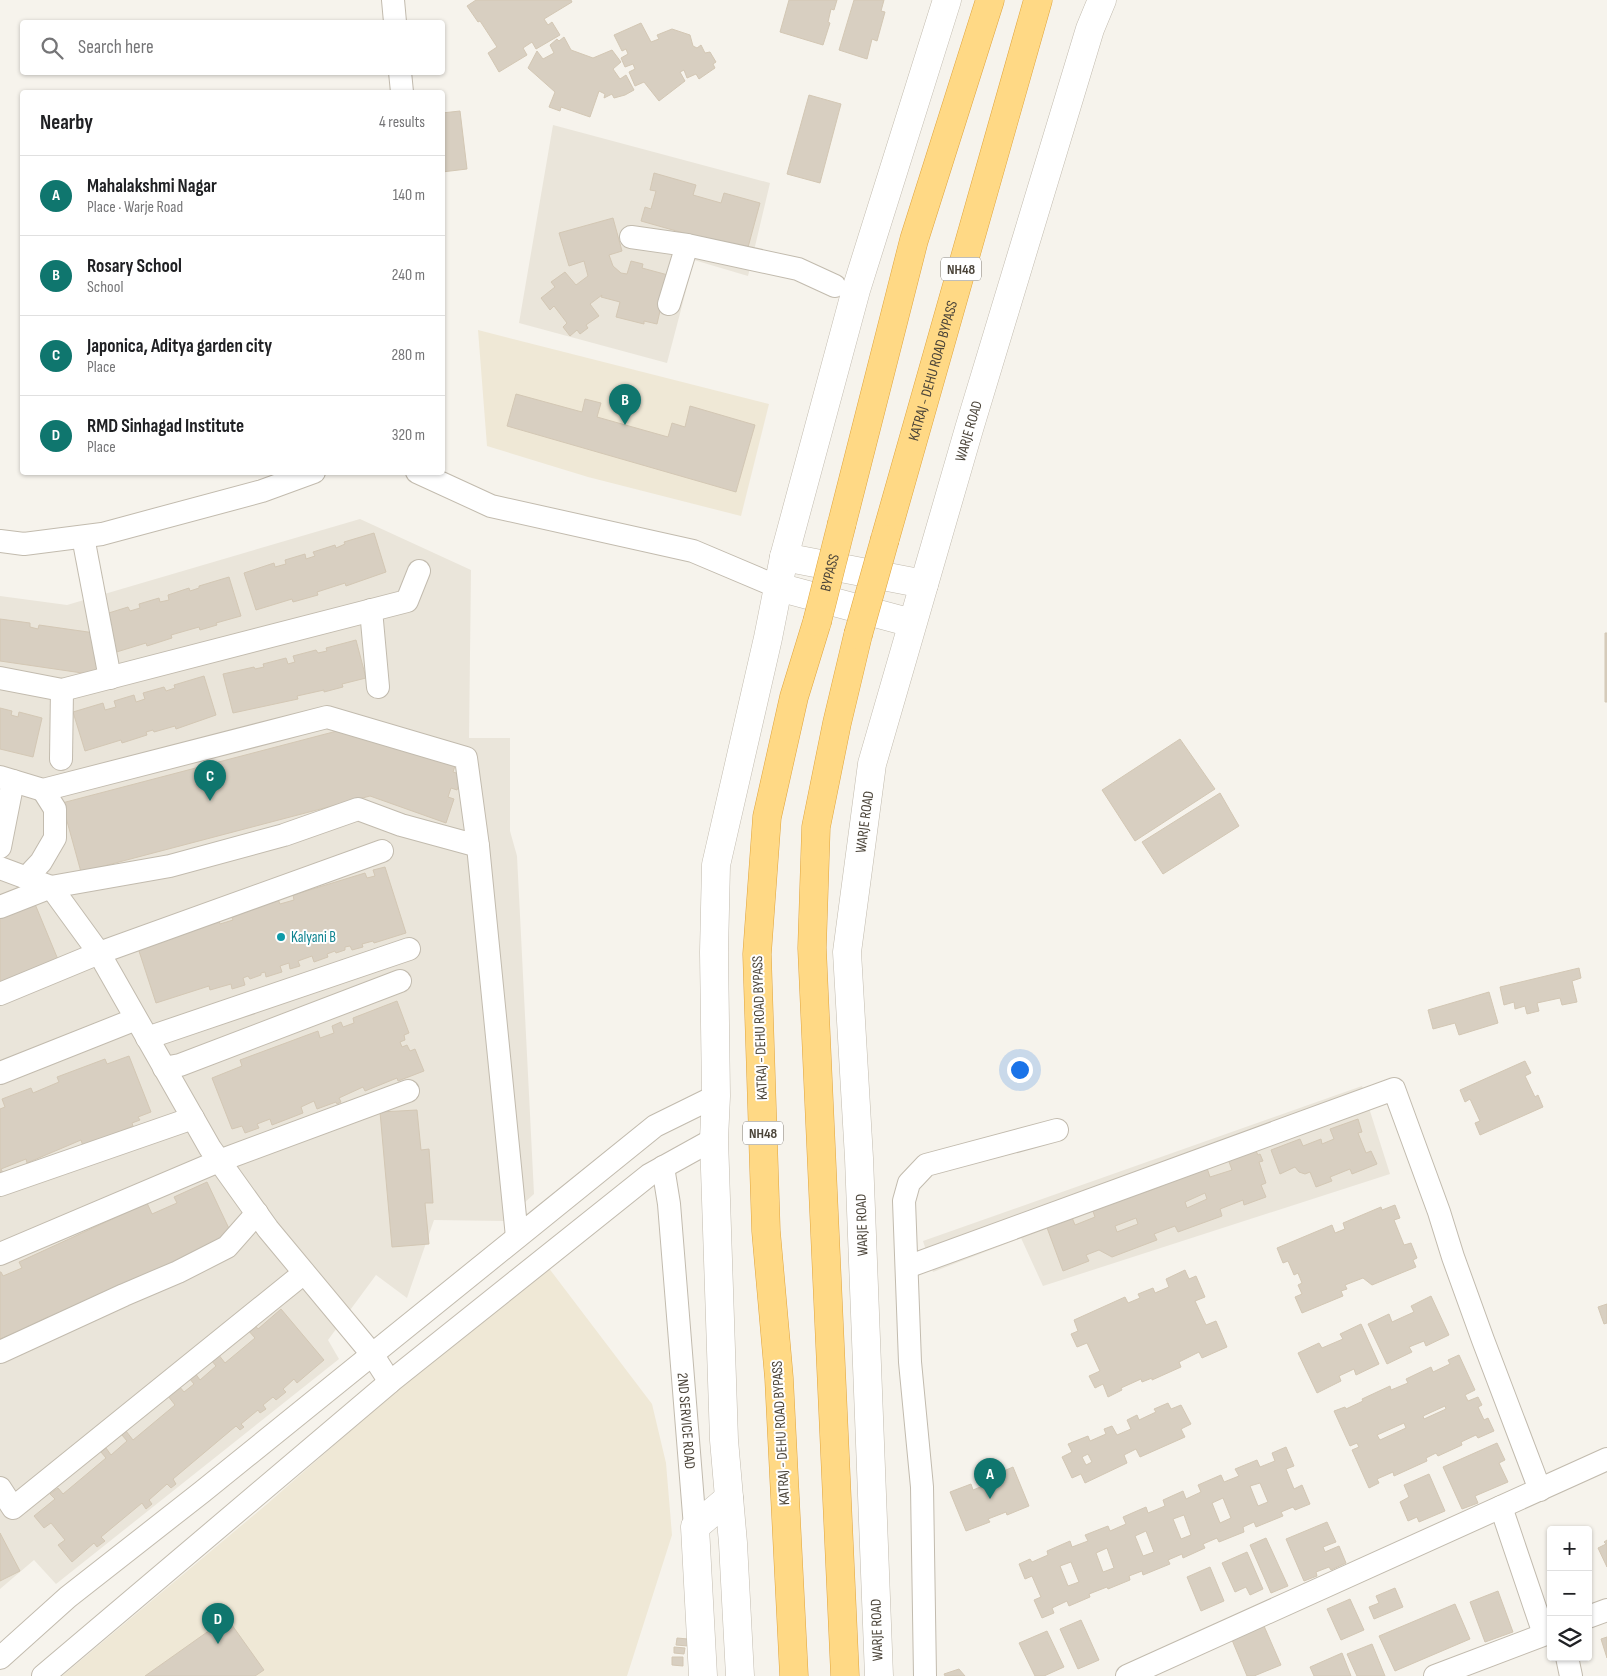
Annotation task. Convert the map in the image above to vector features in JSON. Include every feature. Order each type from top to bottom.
[{"type":"highway","name":"BYPASS","points":[[816,622],[914,240],[990,0]]},
{"type":"highway","name":"KATRAJ - DEHU ROAD BYPASS","points":[[845,1676],[812,948],[816,827],[837,723],[858,635],[1038,0]]},
{"type":"highway","name":"KATRAJ - DEHU ROAD BYPASS","points":[[793,1663],[779,1378],[766,1231],[757,954],[767,817],[794,697],[816,622]]},
{"type":"street","points":[[393,0],[395,20]]},
{"type":"street","points":[[740,1676],[724,1440],[714,1139],[716,1096],[714,952],[716,865],[784,557],[856,290],[947,0]]},
{"type":"street","name":"WARJE ROAD","points":[[879,1676],[859,1158],[847,952],[872,764],[969,429],[1090,29],[1102,0]]},
{"type":"street","points":[[400,75],[402,90]]},
{"type":"street","points":[[631,237],[687,244],[798,269],[835,286]]},
{"type":"street","points":[[669,304],[687,244]]},
{"type":"street","points":[[0,541],[24,544],[102,534],[262,491],[306,475]]},
{"type":"street","points":[[423,475],[490,506],[692,550],[778,587],[912,624]]},
{"type":"street","points":[[83,537],[110,678]]},
{"type":"street","points":[[784,557],[924,584]]},
{"type":"street","points":[[0,678],[62,690],[110,678],[407,602],[419,571]]},
{"type":"street","points":[[371,610],[378,687]]},
{"type":"street","points":[[61,759],[62,690]]},
{"type":"street","points":[[0,847],[7,779],[43,790],[327,717],[466,758],[478,846],[515,1226]]},
{"type":"street","points":[[26,878],[41,862],[56,838],[55,809],[43,790]]},
{"type":"street","points":[[0,907],[51,887],[170,866],[284,835],[358,809],[400,825],[478,846]]},
{"type":"street","points":[[0,994],[99,953],[382,851]]},
{"type":"street","points":[[0,868],[51,887],[99,953],[141,1029],[219,1161],[257,1214],[372,1354],[390,1382]]},
{"type":"street","points":[[0,1073],[409,949]]},
{"type":"street","points":[[164,1068],[180,1066],[400,981]]},
{"type":"street","points":[[907,1267],[1394,1089],[1483,1340],[1540,1490]]},
{"type":"street","points":[[0,1254],[219,1161],[408,1091]]},
{"type":"street","points":[[0,1658],[68,1597],[202,1492],[372,1354],[515,1226],[655,1126],[716,1096]]},
{"type":"street","points":[[0,1184],[193,1118]]},
{"type":"street","points":[[925,1676],[922,1487],[910,1362],[904,1202],[909,1183],[926,1165],[1057,1130]]},
{"type":"street","points":[[43,1676],[390,1382],[649,1175],[714,1139]]},
{"type":"street","name":"2ND SERVICE ROAD","points":[[664,1167],[669,1204],[695,1527],[703,1676]]},
{"type":"street","points":[[0,1352],[178,1272],[227,1247],[257,1214]]},
{"type":"street","points":[[0,1488],[13,1508],[304,1273]]},
{"type":"street","points":[[1127,1676],[1607,1459]]},
{"type":"street","points":[[695,1527],[729,1498]]},
{"type":"street","points":[[1435,1676],[1547,1633],[1501,1507]]},
{"type":"street","points":[[1591,1616],[1607,1610]]},
{"type":"street","points":[[1568,1661],[1571,1676]]},
{"type":"shaded area","points":[[553,125],[770,183],[748,276],[694,260],[667,363],[519,323]]},
{"type":"shaded area","points":[[478,330],[769,404],[741,516],[588,477],[487,446]]},
{"type":"shaded area","points":[[360,519],[471,570],[469,738],[510,738],[510,831],[517,856],[534,1194],[504,1221],[434,1220],[407,1298],[376,1275],[328,1340],[339,1359],[56,1584],[34,1560],[0,1589],[0,596],[67,605]]},
{"type":"shaded area","points":[[1362,1086],[1390,1174],[1043,1286],[1021,1238],[933,1272],[923,1241]]},
{"type":"shaded area","points":[[548,1267],[652,1404],[666,1463],[672,1535],[627,1676],[62,1676],[267,1504],[374,1410]]},
{"type":"building","points":[[476,0],[571,0],[572,2],[544,19],[548,25],[552,22],[560,35],[536,49],[532,42],[523,48],[527,55],[499,72],[488,53],[497,47],[480,21],[478,22],[467,6]]},
{"type":"building","points":[[789,0],[837,0],[834,10],[831,9],[828,22],[830,23],[823,45],[780,32]]},
{"type":"building","points":[[854,0],[884,0],[881,11],[885,12],[877,41],[872,39],[867,59],[839,50]]},
{"type":"building","points":[[641,23],[651,42],[659,39],[657,35],[672,29],[690,35],[693,46],[697,48],[701,45],[705,53],[710,52],[716,62],[713,64],[715,68],[699,79],[696,74],[687,78],[684,70],[680,72],[685,81],[659,101],[644,82],[635,86],[629,72],[635,69],[633,64],[625,67],[621,58],[628,54],[626,49],[622,51],[614,35]]},
{"type":"building","points":[[564,37],[571,50],[593,58],[612,50],[621,62],[613,69],[620,79],[626,75],[634,90],[614,98],[612,94],[604,98],[605,94],[599,91],[590,117],[561,107],[560,111],[549,107],[555,92],[528,68],[537,51],[543,59],[554,53],[550,45],[557,39],[559,41]]},
{"type":"building","points":[[809,95],[841,104],[820,183],[787,174]]},
{"type":"building","points":[[460,111],[467,169],[445,172],[445,113]]},
{"type":"building","points":[[654,173],[696,185],[693,195],[721,203],[724,193],[760,203],[747,251],[641,221],[645,207],[651,209],[656,191],[650,190]]},
{"type":"building","points":[[613,218],[622,251],[609,255],[613,266],[621,273],[627,274],[631,261],[643,264],[642,268],[668,275],[663,312],[660,311],[657,324],[644,321],[644,324],[616,317],[620,302],[601,297],[602,295],[590,304],[599,316],[586,325],[588,328],[580,334],[577,330],[570,336],[563,327],[567,323],[554,306],[550,310],[541,298],[555,287],[551,282],[565,272],[576,285],[588,276],[584,261],[569,266],[559,233]]},
{"type":"building","points":[[516,394],[582,412],[585,399],[601,403],[597,417],[668,437],[672,423],[685,427],[690,406],[755,425],[736,492],[507,426]]},
{"type":"building","points":[[374,533],[386,572],[346,586],[345,583],[317,592],[318,595],[293,602],[292,599],[256,610],[244,573],[274,563],[275,567],[286,564],[285,560],[305,554],[306,559],[315,556],[313,552],[335,545],[336,548],[345,544],[344,542]]},
{"type":"building","points":[[229,577],[241,616],[200,630],[199,627],[171,635],[172,638],[147,646],[146,643],[110,654],[99,616],[128,607],[130,611],[140,608],[139,604],[159,598],[160,602],[169,600],[168,595],[189,588],[190,591],[199,588],[199,586]]},
{"type":"building","points":[[0,619],[30,623],[30,627],[38,629],[39,625],[102,634],[96,675],[0,661]]},
{"type":"building","points":[[1605,633],[1607,633],[1607,702],[1605,702]]},
{"type":"building","points":[[356,640],[366,678],[342,684],[343,687],[324,692],[324,690],[297,696],[298,699],[233,713],[223,674],[254,667],[255,669],[264,667],[263,664],[286,658],[288,664],[295,662],[293,656],[316,650],[318,653],[327,651],[326,648]]},
{"type":"building","points":[[204,676],[216,715],[176,729],[175,726],[154,732],[153,730],[146,732],[147,735],[122,743],[121,740],[85,751],[73,712],[103,703],[105,710],[116,707],[114,701],[134,695],[136,702],[145,699],[143,693],[164,687],[166,691],[175,688],[174,685]]},
{"type":"building","points":[[0,708],[12,711],[11,715],[18,717],[19,712],[42,718],[33,757],[0,749]]},
{"type":"building","points":[[337,731],[455,766],[453,772],[463,775],[457,790],[451,788],[448,797],[454,799],[446,823],[370,796],[81,872],[62,803]]},
{"type":"building","points":[[1180,739],[1215,789],[1135,841],[1102,790]]},
{"type":"building","points":[[1220,793],[1239,826],[1163,874],[1142,842]]},
{"type":"building","name":"Kalyani B","points":[[385,867],[406,933],[374,943],[373,941],[362,944],[363,947],[352,950],[350,946],[345,947],[345,950],[327,954],[328,957],[314,962],[312,956],[298,961],[300,966],[290,969],[289,963],[280,966],[282,972],[266,977],[265,972],[250,979],[248,976],[243,978],[245,985],[232,989],[231,984],[210,990],[209,986],[156,1003],[138,948],[218,917],[220,924],[233,920],[230,913],[278,899],[280,904],[294,900],[293,895],[365,873],[367,878],[375,876],[373,870]]},
{"type":"building","points":[[35,904],[59,962],[0,985],[0,911]]},
{"type":"building","points":[[1579,968],[1581,978],[1572,981],[1577,1002],[1562,1005],[1560,998],[1537,1003],[1539,1011],[1527,1014],[1525,1006],[1515,1009],[1514,1002],[1504,1005],[1500,987]]},
{"type":"building","points":[[1489,992],[1498,1023],[1459,1035],[1455,1023],[1433,1029],[1428,1010]]},
{"type":"building","points":[[397,1001],[409,1033],[404,1035],[405,1040],[400,1042],[402,1047],[407,1045],[410,1051],[415,1049],[424,1071],[398,1081],[397,1078],[365,1091],[363,1087],[339,1098],[341,1102],[337,1104],[336,1102],[317,1109],[314,1101],[301,1107],[303,1113],[272,1125],[270,1119],[257,1124],[259,1128],[245,1133],[242,1126],[232,1129],[212,1078],[242,1066],[240,1060],[318,1031],[320,1038],[334,1033],[332,1026],[341,1022],[343,1027],[354,1023],[353,1018]]},
{"type":"building","points":[[129,1056],[151,1112],[138,1117],[140,1120],[132,1123],[133,1126],[83,1146],[81,1140],[27,1163],[26,1159],[1,1169],[3,1173],[0,1174],[0,1109],[5,1107],[2,1099],[31,1088],[33,1093],[59,1082],[57,1077],[105,1059],[107,1064]]},
{"type":"building","points":[[1525,1061],[1531,1073],[1525,1076],[1535,1097],[1538,1095],[1543,1107],[1480,1135],[1475,1123],[1480,1121],[1470,1099],[1465,1102],[1460,1090]]},
{"type":"building","points":[[417,1110],[421,1150],[429,1149],[433,1203],[425,1203],[429,1244],[392,1247],[380,1112]]},
{"type":"building","points":[[1358,1119],[1362,1132],[1358,1133],[1366,1153],[1371,1151],[1377,1164],[1352,1174],[1350,1169],[1330,1177],[1332,1181],[1316,1187],[1310,1172],[1305,1174],[1299,1172],[1295,1167],[1280,1174],[1271,1150],[1300,1139],[1303,1146],[1321,1139],[1322,1144],[1334,1139],[1330,1129]]},
{"type":"building","points":[[1256,1151],[1258,1155],[1260,1154],[1263,1161],[1259,1162],[1266,1183],[1261,1185],[1266,1197],[1244,1205],[1243,1200],[1220,1209],[1222,1216],[1178,1232],[1175,1226],[1154,1234],[1157,1240],[1112,1257],[1099,1250],[1086,1255],[1089,1261],[1063,1271],[1046,1225],[1071,1215],[1075,1225],[1095,1217],[1090,1203],[1139,1189],[1140,1194],[1162,1186],[1159,1178],[1206,1165],[1210,1177],[1232,1170],[1228,1159]],"holes":[[[1205,1193],[1207,1199],[1187,1208],[1185,1202]],[[1136,1218],[1138,1224],[1117,1232],[1115,1226]]]},
{"type":"building","points":[[207,1182],[233,1237],[52,1325],[48,1317],[27,1327],[30,1333],[21,1337],[19,1331],[0,1339],[0,1272],[3,1276],[22,1268],[19,1262],[147,1203],[152,1214],[177,1203],[174,1197]]},
{"type":"building","points":[[1395,1205],[1400,1218],[1394,1220],[1404,1245],[1411,1243],[1417,1258],[1413,1260],[1416,1267],[1372,1285],[1363,1278],[1345,1285],[1347,1289],[1341,1291],[1343,1296],[1302,1313],[1295,1297],[1302,1294],[1298,1285],[1302,1283],[1298,1273],[1294,1275],[1288,1261],[1283,1263],[1277,1248],[1332,1225],[1335,1233],[1345,1229],[1343,1223],[1381,1207],[1382,1210]]},
{"type":"building","points":[[1185,1270],[1189,1279],[1196,1276],[1205,1297],[1195,1301],[1206,1325],[1216,1321],[1227,1347],[1202,1358],[1199,1352],[1179,1362],[1181,1367],[1152,1380],[1152,1378],[1142,1382],[1141,1379],[1121,1388],[1122,1390],[1108,1397],[1103,1384],[1095,1388],[1089,1376],[1100,1371],[1087,1343],[1077,1347],[1071,1334],[1078,1331],[1074,1320],[1125,1297],[1128,1303],[1140,1298],[1138,1294],[1153,1288],[1155,1293],[1169,1287],[1166,1279]]},
{"type":"building","points":[[1431,1296],[1449,1335],[1426,1346],[1424,1341],[1409,1347],[1412,1352],[1387,1364],[1368,1324],[1389,1314],[1392,1322],[1414,1312],[1411,1306]]},
{"type":"building","points":[[1607,1304],[1607,1323],[1604,1324],[1598,1307]]},
{"type":"building","points":[[281,1309],[324,1360],[297,1383],[294,1379],[283,1389],[286,1392],[276,1400],[273,1397],[263,1405],[266,1409],[260,1413],[258,1410],[241,1424],[244,1427],[240,1430],[236,1426],[173,1479],[176,1484],[171,1488],[167,1484],[149,1500],[152,1504],[146,1509],[142,1503],[101,1537],[105,1541],[97,1547],[94,1543],[72,1562],[58,1545],[65,1540],[51,1523],[44,1528],[34,1516],[55,1499],[50,1494],[58,1488],[63,1494],[106,1458],[101,1452],[106,1448],[111,1455],[127,1441],[122,1435],[126,1431],[133,1440],[175,1405],[168,1396],[179,1386],[184,1392],[194,1384],[189,1378],[195,1373],[200,1380],[216,1366],[211,1360],[218,1354],[225,1363],[255,1338],[247,1329],[254,1324],[258,1329]]},
{"type":"building","points":[[1361,1324],[1379,1364],[1356,1375],[1354,1369],[1339,1376],[1341,1381],[1317,1393],[1298,1353],[1319,1343],[1322,1348],[1343,1339],[1340,1334]]},
{"type":"building","points":[[1459,1355],[1475,1390],[1465,1395],[1468,1401],[1478,1397],[1482,1405],[1478,1407],[1484,1420],[1488,1418],[1494,1431],[1478,1438],[1476,1435],[1461,1442],[1462,1445],[1438,1456],[1436,1453],[1426,1458],[1427,1461],[1394,1476],[1393,1472],[1377,1479],[1379,1483],[1369,1488],[1352,1450],[1359,1447],[1357,1443],[1350,1446],[1334,1411],[1345,1407],[1346,1409],[1390,1386],[1391,1390],[1408,1383],[1406,1379],[1431,1367],[1433,1372],[1450,1364],[1448,1360]],"holes":[[[1445,1406],[1446,1409],[1424,1419],[1423,1416]],[[1404,1423],[1406,1428],[1380,1440],[1377,1435]]]},
{"type":"building","points":[[1168,1403],[1171,1409],[1181,1405],[1191,1424],[1181,1429],[1185,1437],[1140,1457],[1136,1449],[1124,1455],[1127,1463],[1085,1483],[1081,1474],[1072,1478],[1062,1457],[1072,1452],[1068,1444],[1088,1436],[1090,1441],[1106,1434],[1104,1429],[1112,1426],[1117,1435],[1131,1429],[1127,1420],[1137,1415],[1139,1420],[1156,1412],[1154,1409]],"holes":[[[1088,1454],[1092,1462],[1086,1465],[1082,1457]]]},
{"type":"building","points":[[1497,1443],[1505,1460],[1499,1463],[1508,1482],[1475,1496],[1478,1503],[1462,1509],[1443,1467]]},
{"type":"building","points":[[1286,1447],[1294,1466],[1286,1469],[1294,1489],[1302,1485],[1310,1504],[1295,1510],[1293,1507],[1281,1512],[1283,1516],[1256,1527],[1254,1522],[1243,1527],[1244,1532],[1219,1542],[1217,1538],[1203,1544],[1205,1548],[1183,1558],[1182,1554],[1168,1560],[1170,1564],[1143,1575],[1142,1571],[1129,1576],[1130,1580],[1089,1594],[1090,1597],[1069,1606],[1067,1601],[1052,1608],[1054,1613],[1042,1618],[1034,1600],[1041,1597],[1032,1576],[1025,1579],[1019,1564],[1030,1559],[1032,1562],[1048,1555],[1047,1551],[1070,1541],[1072,1547],[1088,1541],[1085,1535],[1108,1526],[1110,1531],[1126,1524],[1123,1517],[1146,1507],[1148,1513],[1165,1506],[1163,1500],[1183,1491],[1186,1499],[1201,1492],[1198,1485],[1221,1475],[1224,1482],[1239,1476],[1235,1469],[1257,1460],[1260,1467],[1275,1461],[1272,1453]],"holes":[[[1260,1483],[1268,1502],[1258,1506],[1250,1486]],[[1223,1498],[1231,1518],[1220,1523],[1212,1503]],[[1184,1515],[1191,1535],[1181,1539],[1173,1519]],[[1146,1531],[1154,1552],[1143,1556],[1135,1536]],[[1107,1548],[1114,1568],[1103,1572],[1096,1553]],[[1071,1562],[1079,1582],[1068,1586],[1060,1566]]]},
{"type":"building","points":[[1013,1467],[1029,1506],[1007,1515],[1006,1512],[988,1519],[990,1522],[966,1531],[950,1492],[971,1484],[973,1490],[995,1481],[992,1476]]},
{"type":"building","points":[[1429,1474],[1445,1511],[1419,1522],[1417,1517],[1408,1521],[1400,1502],[1409,1497],[1404,1485]]},
{"type":"building","points":[[1327,1522],[1336,1542],[1323,1547],[1325,1552],[1339,1546],[1346,1563],[1331,1570],[1329,1567],[1316,1572],[1317,1576],[1304,1581],[1286,1539]]},
{"type":"building","points":[[0,1533],[20,1571],[0,1581]]},
{"type":"building","points":[[1266,1538],[1288,1586],[1271,1593],[1250,1545]]},
{"type":"building","points":[[1607,1540],[1607,1567],[1598,1548],[1606,1544],[1604,1542]]},
{"type":"building","points":[[1247,1552],[1263,1589],[1250,1595],[1246,1587],[1235,1592],[1222,1563]]},
{"type":"building","points":[[1210,1567],[1224,1601],[1201,1611],[1187,1577]]},
{"type":"building","points":[[1395,1588],[1403,1607],[1374,1619],[1369,1607],[1379,1603],[1376,1596]]},
{"type":"building","points":[[1498,1591],[1513,1632],[1485,1642],[1470,1602]]},
{"type":"building","points":[[1350,1599],[1364,1630],[1341,1640],[1327,1609]]},
{"type":"building","points":[[1455,1604],[1470,1639],[1395,1671],[1379,1636]]},
{"type":"building","points":[[227,1618],[264,1670],[255,1676],[145,1676]]},
{"type":"building","points":[[1081,1620],[1099,1660],[1078,1669],[1060,1629]]},
{"type":"building","points":[[1264,1626],[1281,1665],[1254,1676],[1247,1676],[1232,1640]]},
{"type":"building","points":[[1047,1631],[1064,1667],[1044,1676],[1035,1676],[1019,1643]]},
{"type":"building","points":[[1607,1637],[1607,1658],[1601,1639]]},
{"type":"building","points":[[677,1638],[688,1639],[688,1646],[676,1645]]},
{"type":"building","points":[[1372,1644],[1385,1676],[1357,1676],[1347,1654]]},
{"type":"building","points":[[674,1647],[685,1648],[684,1654],[674,1653]]},
{"type":"building","points":[[1342,1653],[1351,1676],[1314,1676],[1310,1667]]},
{"type":"building","points":[[672,1657],[683,1657],[683,1666],[672,1665]]},
{"type":"building","points":[[959,1669],[965,1676],[945,1676],[944,1674]]},
{"type":"place","name":"Rosary School","points":[[625,425]]},
{"type":"place","name":"Japonica, Aditya garden city","points":[[210,801]]},
{"type":"place","name":"Kalyani B","points":[[281,937]]},
{"type":"place","name":"Mahalakshmi Nagar","points":[[990,1499]]},
{"type":"place","name":"RMD Sinhagad Institute","points":[[218,1644]]}]
